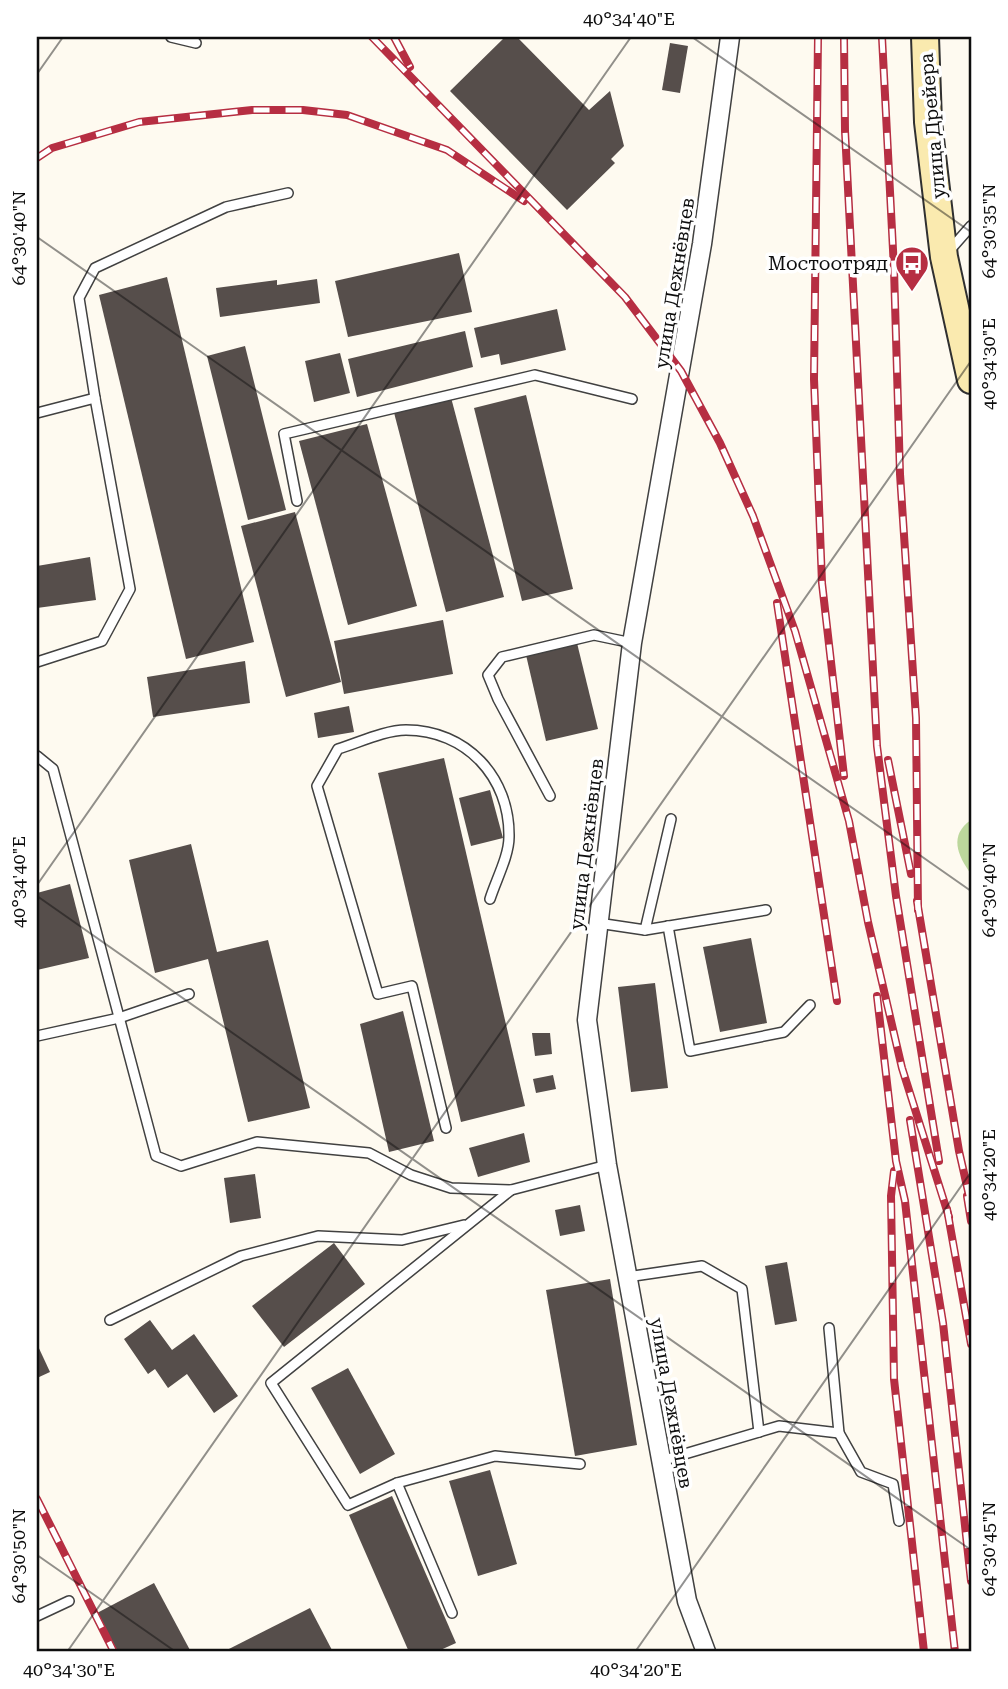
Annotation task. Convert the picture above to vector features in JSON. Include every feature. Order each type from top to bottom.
[{"type":"main road","name":"улица Дрейера","points":[[925,37],[928,122],[944,257],[971,380]]},
{"type":"street","name":"улица Дежнёвцев","points":[[706,1652],[687,1601],[607,1165],[587,1020],[632,643],[700,256],[730,37]]},
{"type":"lane","points":[[171,37],[197,43]]},
{"type":"lane","points":[[37,662],[102,641],[130,589],[79,298],[95,268],[226,207],[288,193]]},
{"type":"lane","points":[[944,257],[971,226]]},
{"type":"lane","points":[[297,501],[284,434],[535,375],[632,399]]},
{"type":"lane","points":[[37,413],[95,398]]},
{"type":"lane","points":[[551,796],[498,699],[488,675],[502,657],[594,635],[632,643]]},
{"type":"lane","points":[[446,1128],[412,986],[378,994],[317,786],[338,749],[403,730],[443,734],[474,754],[504,794],[506,805],[509,839],[490,899]]},
{"type":"lane","points":[[37,756],[54,769],[156,1156],[181,1166],[257,1142],[369,1153],[411,1175],[451,1188],[510,1190],[607,1165]]},
{"type":"lane","points":[[645,930],[671,819]]},
{"type":"lane","points":[[598,923],[645,930],[766,910]]},
{"type":"lane","points":[[668,926],[690,1051],[784,1032],[810,1005]]},
{"type":"lane","points":[[37,1036],[120,1018],[190,993]]},
{"type":"lane","points":[[510,1190],[271,1383],[348,1505],[397,1483],[495,1456],[579,1464]]},
{"type":"lane","points":[[110,1320],[241,1256],[318,1236],[402,1240],[469,1224]]},
{"type":"lane","points":[[627,1277],[702,1266],[742,1289],[759,1432]]},
{"type":"lane","points":[[828,1328],[839,1433],[861,1472],[893,1483],[899,1521]]},
{"type":"lane","points":[[661,1461],[779,1426],[839,1433]]},
{"type":"lane","points":[[397,1483],[452,1613]]},
{"type":"lane","points":[[37,1616],[69,1601]]},
{"type":"green space","points":[[971,820],[971,874],[959,853],[958,839],[964,826]]},
{"type":"building","points":[[505,37],[517,37],[589,110],[610,91],[624,146],[611,159],[615,163],[567,210],[450,91]]},
{"type":"building","points":[[670,43],[688,46],[680,93],[662,90]]},
{"type":"building","points":[[459,253],[472,312],[348,337],[335,281]]},
{"type":"building","points":[[167,277],[254,642],[186,659],[99,295]]},
{"type":"building","points":[[317,279],[320,303],[220,317],[216,288],[277,280],[277,285]]},
{"type":"building","points":[[557,309],[566,350],[501,365],[499,354],[481,358],[474,328]]},
{"type":"building","points":[[465,331],[473,367],[357,397],[348,359]]},
{"type":"building","points":[[245,346],[286,510],[248,520],[207,356]]},
{"type":"building","points":[[340,353],[350,393],[314,402],[305,361]]},
{"type":"building","points":[[449,390],[504,597],[446,612],[392,405]]},
{"type":"building","points":[[526,395],[573,589],[522,601],[474,408]]},
{"type":"building","points":[[367,424],[417,606],[348,625],[299,441]]},
{"type":"building","points":[[295,512],[341,682],[286,697],[241,526]]},
{"type":"building","points":[[90,557],[96,600],[37,608],[37,566]]},
{"type":"building","points":[[443,620],[453,674],[344,694],[334,641]]},
{"type":"building","points":[[577,643],[598,729],[546,741],[526,655]]},
{"type":"building","points":[[245,661],[250,703],[153,717],[147,677]]},
{"type":"building","points":[[349,706],[354,732],[318,738],[314,713]]},
{"type":"building","points":[[444,758],[525,1106],[461,1122],[378,773]]},
{"type":"building","points":[[490,790],[503,838],[471,846],[459,798]]},
{"type":"building","points":[[191,844],[217,952],[268,940],[310,1108],[248,1122],[208,959],[155,973],[129,860]]},
{"type":"building","points":[[70,884],[89,958],[37,970],[37,893]]},
{"type":"building","points":[[751,938],[767,1023],[720,1032],[703,947]]},
{"type":"building","points":[[655,983],[668,1088],[631,1092],[618,987]]},
{"type":"building","points":[[403,1011],[434,1141],[389,1152],[360,1024]]},
{"type":"building","points":[[532,1033],[550,1033],[552,1054],[535,1056]]},
{"type":"building","points":[[553,1075],[556,1089],[536,1093],[533,1079]]},
{"type":"building","points":[[524,1133],[530,1162],[478,1177],[469,1148]]},
{"type":"building","points":[[255,1174],[261,1218],[230,1223],[224,1178]]},
{"type":"building","points":[[580,1205],[585,1231],[560,1236],[555,1210]]},
{"type":"building","points":[[334,1243],[365,1284],[284,1347],[252,1306]]},
{"type":"building","points":[[787,1262],[797,1321],[775,1325],[765,1266]]},
{"type":"building","points":[[610,1279],[637,1445],[575,1456],[546,1290]]},
{"type":"building","points":[[150,1320],[172,1350],[194,1334],[238,1396],[214,1413],[187,1374],[168,1388],[155,1369],[148,1374],[124,1339]]},
{"type":"building","points":[[37,1344],[50,1372],[37,1378]]},
{"type":"building","points":[[348,1368],[395,1454],[360,1474],[311,1388]]},
{"type":"building","points":[[490,1470],[517,1564],[478,1576],[449,1481]]},
{"type":"building","points":[[392,1496],[456,1643],[436,1652],[409,1652],[349,1515]]},
{"type":"building","points":[[154,1583],[191,1652],[118,1652],[97,1613]]},
{"type":"building","points":[[310,1608],[333,1652],[223,1652]]},
{"type":"railway","points":[[372,37],[625,297],[681,371],[720,443],[753,516],[795,631],[849,821],[868,922],[902,1068],[949,1217]]},
{"type":"railway","points":[[394,37],[410,67]]},
{"type":"railway","points":[[818,37],[814,379],[822,583],[844,776]]},
{"type":"railway","points":[[844,37],[845,131],[877,746],[896,896],[939,1161]]},
{"type":"railway","points":[[882,37],[894,269],[900,474],[916,718],[918,910]]},
{"type":"railway","points":[[37,158],[52,148],[139,122],[252,110],[303,110],[347,115],[447,150],[524,201]]},
{"type":"railway","points":[[777,603],[837,1001]]},
{"type":"railway","points":[[888,760],[911,874]]},
{"type":"railway","points":[[917,901],[959,1151],[971,1204]]},
{"type":"railway","points":[[877,996],[896,1161],[905,1201],[955,1652]]},
{"type":"railway","points":[[910,1120],[943,1323],[971,1581]]},
{"type":"railway","points":[[894,1171],[891,1196],[894,1379],[924,1652]]},
{"type":"railway","points":[[967,1196],[971,1221]]},
{"type":"railway","points":[[947,1209],[971,1344]]},
{"type":"railway","points":[[37,1499],[114,1652]]},
{"type":"place","name":"Мостоотряд","points":[[912,293]]}]
